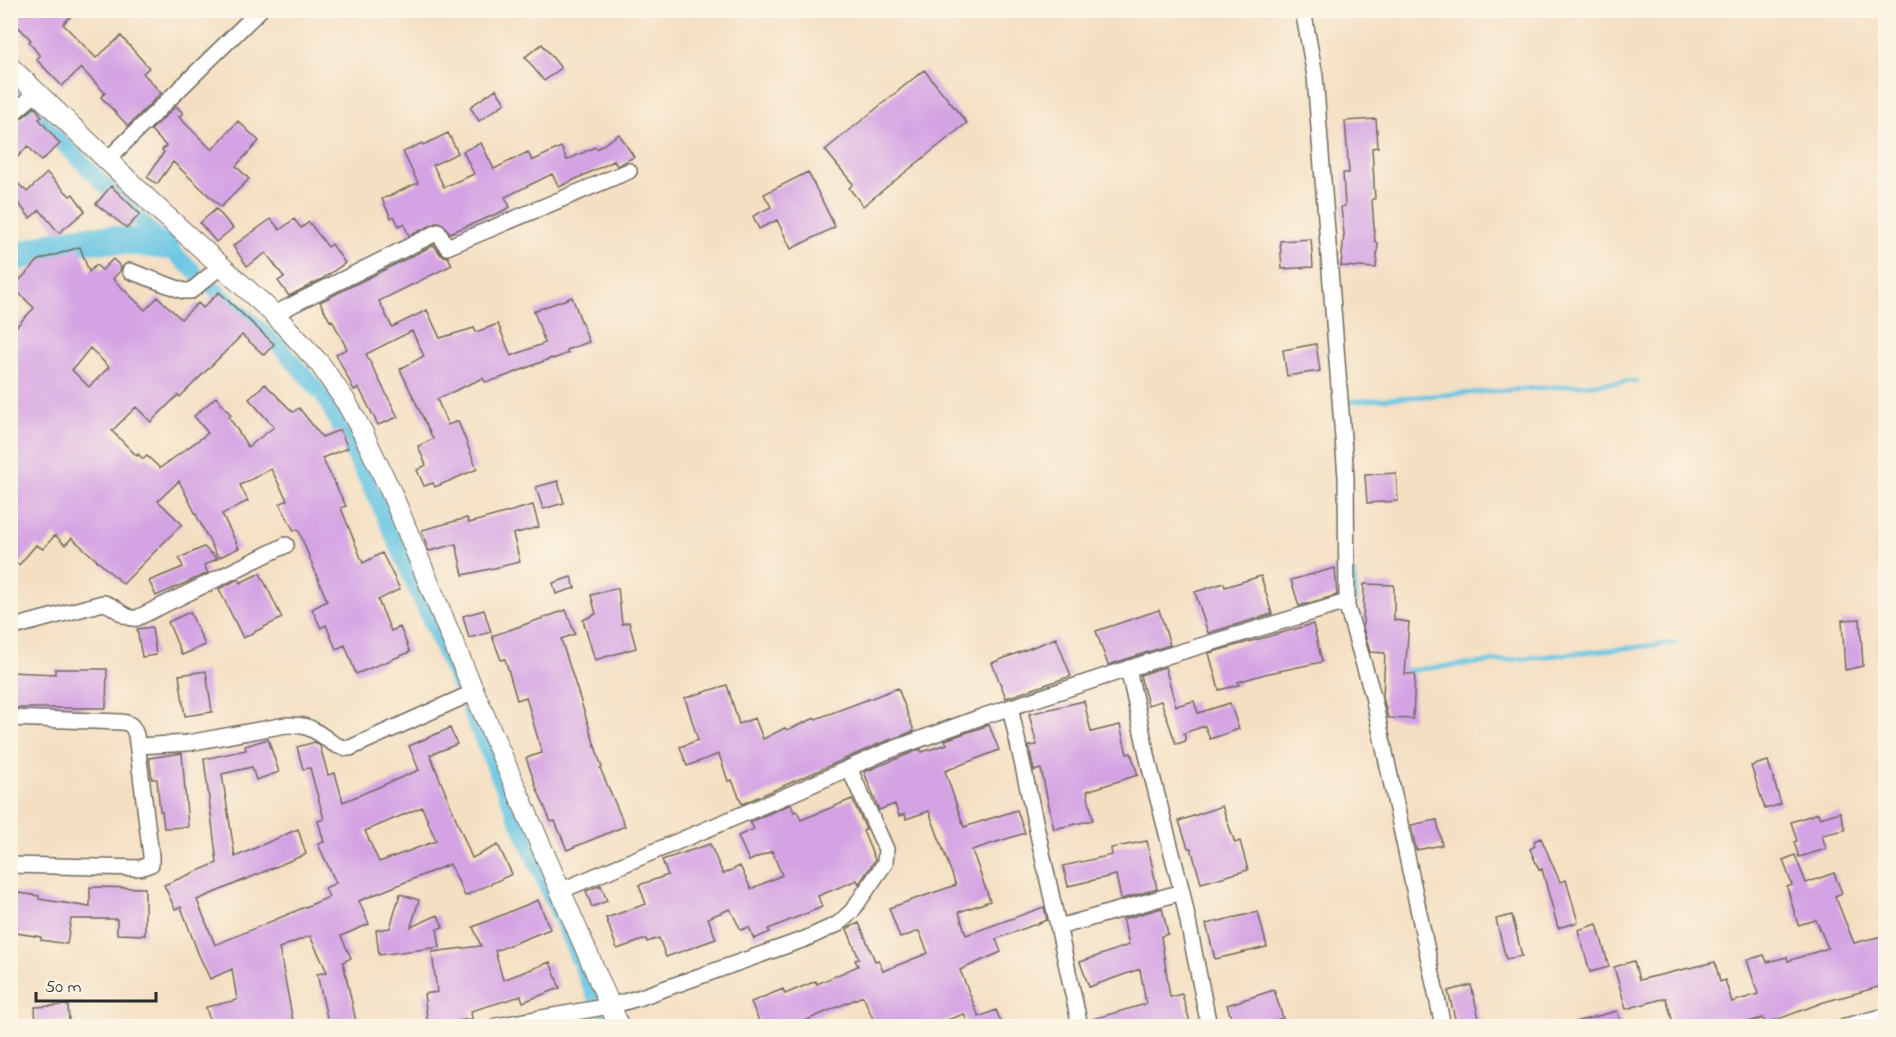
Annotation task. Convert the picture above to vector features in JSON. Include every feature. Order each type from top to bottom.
[{"type":"main road","points":[[10,67],[274,314],[320,364],[346,402],[392,494],[474,692],[619,1026]]},
{"type":"street","points":[[107,160],[260,10]]},
{"type":"street","points":[[1303,10],[1315,76],[1346,477],[1348,598],[1346,603],[1373,696],[1443,1026]]},
{"type":"street","points":[[10,116],[36,93]]},
{"type":"street","points":[[274,314],[438,232],[447,247],[629,171]]},
{"type":"street","points":[[130,271],[184,291],[191,291],[221,266]]},
{"type":"street","points":[[10,628],[103,603],[110,604],[131,619],[137,618],[286,545]]},
{"type":"street","points":[[560,891],[885,752],[1128,668],[1279,621],[1346,603]]},
{"type":"street","points":[[1128,668],[1150,768],[1182,892],[1209,1026]]},
{"type":"street","points":[[138,746],[188,743],[286,725],[303,726],[315,731],[331,743],[350,748],[474,692]]},
{"type":"street","points":[[1010,707],[1080,1026]]},
{"type":"street","points":[[10,718],[129,723],[136,735],[138,746],[151,864],[140,868],[10,865]]},
{"type":"street","points":[[496,1026],[610,1006],[673,987],[805,939],[829,929],[845,918],[885,863],[887,856],[886,849],[849,768]]},
{"type":"street","points":[[1059,927],[1182,892]]},
{"type":"street","points":[[1846,1026],[1886,1016]]},
{"type":"building","points":[[10,10],[77,10],[63,24],[96,58],[121,36],[149,68],[143,73],[161,93],[128,126],[101,97],[105,93],[81,68],[62,86],[36,59],[40,56],[29,42],[31,40],[10,18]]},
{"type":"building","points":[[542,44],[561,68],[544,81],[525,57]]},
{"type":"building","points":[[924,70],[967,123],[863,206],[849,188],[853,184],[825,150]]},
{"type":"building","points":[[496,89],[505,103],[479,121],[470,107]]},
{"type":"building","points":[[176,106],[183,113],[179,117],[212,150],[238,121],[259,141],[236,166],[249,179],[221,207],[173,162],[157,184],[147,177],[166,146],[151,130]]},
{"type":"building","points":[[35,107],[42,117],[39,119],[60,144],[41,161],[28,146],[10,165],[10,128]]},
{"type":"building","points":[[1376,119],[1378,147],[1372,148],[1375,199],[1372,199],[1375,242],[1378,243],[1376,268],[1341,266],[1344,234],[1341,207],[1345,206],[1343,173],[1349,173],[1345,121]]},
{"type":"building","points":[[448,133],[458,153],[433,165],[444,187],[474,174],[463,151],[481,143],[494,169],[528,152],[532,161],[561,147],[567,160],[595,147],[597,149],[619,134],[634,157],[617,166],[614,161],[559,187],[552,174],[505,197],[510,207],[499,213],[450,233],[443,224],[438,222],[409,236],[404,224],[399,226],[394,216],[391,218],[382,199],[418,183],[403,152]]},
{"type":"building","points":[[808,172],[835,227],[791,249],[777,220],[759,229],[753,216],[771,207],[764,194]]},
{"type":"building","points":[[47,173],[70,196],[73,194],[85,211],[59,233],[40,210],[30,218],[10,192],[10,176],[27,192]]},
{"type":"building","points":[[111,186],[140,214],[127,228],[96,204]]},
{"type":"building","points":[[216,209],[233,228],[216,242],[200,223]]},
{"type":"building","points":[[271,219],[280,230],[294,219],[301,228],[309,222],[328,247],[332,244],[345,263],[322,279],[289,296],[278,281],[284,277],[266,253],[247,266],[233,246]]},
{"type":"building","points":[[1311,239],[1313,267],[1282,269],[1280,241]]},
{"type":"building","points":[[434,245],[441,255],[448,257],[452,265],[379,301],[392,327],[427,310],[440,338],[474,328],[476,332],[498,324],[511,356],[545,343],[534,311],[572,297],[589,342],[566,350],[568,353],[498,379],[485,382],[483,378],[437,399],[448,425],[458,421],[477,469],[435,487],[433,483],[424,486],[417,470],[426,465],[418,446],[433,439],[400,369],[424,356],[412,331],[366,354],[398,417],[378,425],[359,388],[354,390],[336,354],[347,349],[320,302]]},
{"type":"building","points":[[80,247],[89,272],[96,265],[102,270],[113,259],[121,267],[113,279],[145,310],[158,297],[181,319],[198,303],[203,308],[219,292],[274,344],[264,355],[242,335],[180,397],[178,395],[151,422],[136,407],[112,431],[137,456],[138,454],[143,459],[147,456],[160,468],[208,433],[194,416],[216,397],[231,415],[229,417],[248,447],[274,427],[249,399],[265,384],[293,412],[299,408],[322,437],[340,430],[348,448],[322,458],[346,506],[341,508],[363,563],[382,553],[400,589],[378,600],[391,631],[400,627],[410,652],[356,674],[345,645],[336,649],[326,625],[321,628],[312,609],[327,601],[298,529],[294,531],[280,504],[287,500],[271,469],[240,485],[248,501],[222,514],[239,548],[218,558],[179,481],[158,501],[182,524],[123,584],[72,538],[65,545],[55,535],[43,549],[36,545],[19,565],[10,557],[10,333],[34,308],[13,287],[39,260]],"holes":[[[90,348],[109,367],[89,387],[72,370]]]},
{"type":"building","points":[[1316,344],[1320,371],[1287,376],[1283,350]]},
{"type":"building","points":[[1396,473],[1398,501],[1367,503],[1365,475]]},
{"type":"building","points":[[558,481],[564,503],[543,509],[536,487]]},
{"type":"building","points":[[533,505],[539,527],[513,534],[520,562],[463,575],[456,544],[429,551],[426,544],[422,530],[467,518],[469,523]]},
{"type":"building","points":[[204,547],[217,559],[204,565],[208,573],[156,596],[149,581],[183,567],[179,558]]},
{"type":"building","points":[[1335,568],[1337,595],[1299,606],[1291,580]]},
{"type":"building","points":[[260,573],[282,618],[243,638],[219,589],[238,579],[240,583]]},
{"type":"building","points":[[1261,576],[1272,614],[1208,633],[1195,592],[1224,583],[1225,587]]},
{"type":"building","points":[[571,577],[575,588],[556,594],[553,583]]},
{"type":"building","points":[[1364,584],[1394,585],[1394,620],[1409,622],[1405,674],[1415,674],[1413,719],[1388,718],[1383,697],[1385,653],[1370,652],[1363,628]]},
{"type":"building","points":[[618,588],[622,624],[629,622],[636,648],[595,660],[583,620],[596,614],[591,595]]},
{"type":"building","points":[[484,610],[491,632],[469,638],[463,616]]},
{"type":"building","points":[[566,610],[575,634],[561,639],[602,768],[600,768],[625,826],[567,850],[555,821],[551,822],[526,758],[542,753],[526,697],[517,700],[505,659],[501,660],[492,636]]},
{"type":"building","points":[[1159,610],[1170,645],[1108,665],[1096,631]]},
{"type":"building","points":[[190,612],[205,645],[182,655],[168,622]]},
{"type":"building","points":[[1860,619],[1863,666],[1845,670],[1842,620]]},
{"type":"building","points":[[1313,624],[1322,662],[1265,674],[1238,682],[1239,685],[1219,690],[1209,653]]},
{"type":"building","points":[[152,627],[156,655],[142,657],[137,629]]},
{"type":"building","points":[[1056,638],[1071,676],[1006,698],[992,663]]},
{"type":"building","points":[[1165,667],[1176,706],[1194,701],[1198,713],[1230,703],[1239,729],[1210,739],[1205,726],[1184,733],[1186,741],[1176,744],[1161,701],[1148,705],[1140,675]]},
{"type":"building","points":[[55,669],[107,669],[106,708],[10,708],[10,672],[55,674]]},
{"type":"building","points":[[206,671],[212,712],[185,716],[179,675]]},
{"type":"building","points":[[727,685],[739,724],[755,718],[763,739],[785,728],[787,730],[898,688],[914,731],[881,743],[742,804],[732,780],[728,781],[719,754],[687,766],[680,747],[698,740],[685,698]]},
{"type":"building","points":[[1084,701],[1091,732],[1120,725],[1127,754],[1131,753],[1138,775],[1087,791],[1093,820],[1054,829],[1041,769],[1034,771],[1029,746],[1037,745],[1029,714]]},
{"type":"building","points":[[989,725],[999,750],[945,771],[964,827],[1017,810],[1025,833],[972,850],[990,901],[959,912],[966,935],[1044,907],[1047,920],[996,939],[1001,952],[960,970],[979,1017],[996,1010],[1003,1026],[957,1026],[967,1022],[964,1014],[931,1026],[876,1026],[863,996],[793,1026],[761,1026],[751,1002],[783,989],[785,994],[816,981],[817,984],[858,966],[855,960],[859,959],[847,929],[859,923],[875,961],[878,960],[883,971],[928,953],[919,931],[900,938],[889,908],[956,885],[929,811],[906,819],[905,814],[899,816],[895,804],[879,810],[864,772],[921,749],[922,752],[947,744],[945,740]]},
{"type":"building","points":[[450,728],[457,744],[430,755],[472,858],[498,845],[512,874],[465,896],[450,864],[359,901],[369,924],[341,936],[351,958],[343,962],[357,1026],[329,1026],[317,974],[327,972],[310,936],[279,948],[294,1026],[211,1026],[206,1007],[237,1000],[232,969],[210,979],[181,907],[175,909],[164,885],[217,863],[204,759],[246,750],[245,746],[268,739],[279,772],[256,780],[252,767],[222,774],[235,857],[298,829],[306,854],[197,900],[215,945],[329,897],[325,888],[336,883],[318,844],[324,842],[318,821],[324,819],[310,768],[303,769],[297,747],[315,742],[320,746],[328,775],[335,773],[343,802],[419,770],[409,746]],"holes":[[[422,807],[436,841],[379,862],[365,831]]]},
{"type":"building","points":[[182,753],[188,827],[164,828],[157,779],[152,779],[149,758]]},
{"type":"building","points":[[1768,761],[1781,804],[1765,809],[1751,766]]},
{"type":"building","points":[[852,799],[866,829],[863,831],[875,860],[859,884],[857,880],[818,896],[822,907],[768,929],[770,932],[754,939],[749,927],[741,930],[730,909],[708,918],[716,939],[666,957],[659,938],[647,942],[646,939],[617,949],[606,918],[646,904],[639,885],[668,875],[662,860],[710,844],[723,874],[740,866],[751,889],[782,875],[772,851],[749,861],[738,836],[754,829],[750,822],[791,804],[801,820]]},
{"type":"building","points":[[1222,806],[1235,843],[1240,841],[1248,870],[1201,883],[1191,848],[1188,848],[1179,821]]},
{"type":"building","points":[[1840,812],[1845,830],[1822,835],[1826,849],[1799,857],[1791,822],[1818,813],[1820,818]]},
{"type":"building","points":[[1437,820],[1442,845],[1416,850],[1411,825]]},
{"type":"building","points":[[1541,838],[1560,882],[1566,880],[1578,922],[1558,928],[1542,869],[1539,870],[1530,849],[1535,846],[1534,841]]},
{"type":"building","points":[[1147,841],[1157,889],[1121,899],[1116,875],[1068,886],[1063,866],[1112,855],[1111,848]]},
{"type":"building","points":[[1795,855],[1806,883],[1834,873],[1842,893],[1835,896],[1854,943],[1886,935],[1886,985],[1824,1002],[1765,1024],[1763,1018],[1734,1026],[1674,1026],[1666,998],[1626,1009],[1614,967],[1634,961],[1639,980],[1715,962],[1720,982],[1725,980],[1732,1002],[1758,994],[1747,960],[1764,955],[1767,962],[1787,957],[1788,961],[1828,948],[1816,920],[1798,925],[1787,887],[1792,885],[1783,860]]},
{"type":"building","points":[[601,885],[607,901],[592,907],[586,891]]},
{"type":"building","points":[[90,887],[145,888],[145,935],[117,934],[117,919],[71,919],[67,944],[10,932],[13,892],[39,896],[39,899],[90,907]]},
{"type":"building","points":[[400,894],[419,900],[411,927],[438,915],[443,927],[437,929],[440,947],[379,955],[376,930],[390,928]]},
{"type":"building","points":[[538,900],[550,929],[495,951],[503,980],[550,962],[560,988],[523,1002],[521,996],[471,1011],[472,1019],[428,1025],[424,994],[437,992],[432,952],[481,946],[473,927]]},
{"type":"building","points":[[1162,908],[1168,934],[1161,936],[1170,997],[1182,994],[1191,1025],[1089,1026],[1089,1020],[1146,1004],[1140,969],[1089,987],[1080,962],[1129,945],[1123,919]]},
{"type":"building","points":[[1258,912],[1267,947],[1215,959],[1206,924]]},
{"type":"building","points":[[1512,915],[1522,956],[1506,959],[1496,919]]},
{"type":"building","points":[[1597,924],[1609,967],[1590,972],[1578,930]]},
{"type":"building","points":[[1471,985],[1481,1026],[1457,1026],[1448,991]]},
{"type":"building","points":[[1274,990],[1283,1018],[1256,1026],[1234,1026],[1227,1005]]},
{"type":"building","points":[[68,1005],[69,1021],[36,1024],[35,1007]]},
{"type":"building","points":[[1617,1011],[1622,1026],[1576,1026],[1575,1022]]},
{"type":"waterway","points":[[10,92],[14,95]]},
{"type":"waterway","points":[[33,114],[195,272]]},
{"type":"waterway","points":[[10,261],[51,246],[87,240],[105,239],[166,246]]},
{"type":"waterway","points":[[214,289],[280,347],[324,397],[377,500],[458,684]]},
{"type":"waterway","points":[[1343,402],[1636,381]]},
{"type":"waterway","points":[[1354,573],[1356,601]]},
{"type":"waterway","points":[[1401,671],[1676,643]]},
{"type":"waterway","points":[[469,709],[594,995]]},
{"type":"waterway","points":[[605,1020],[607,1026]]}]
